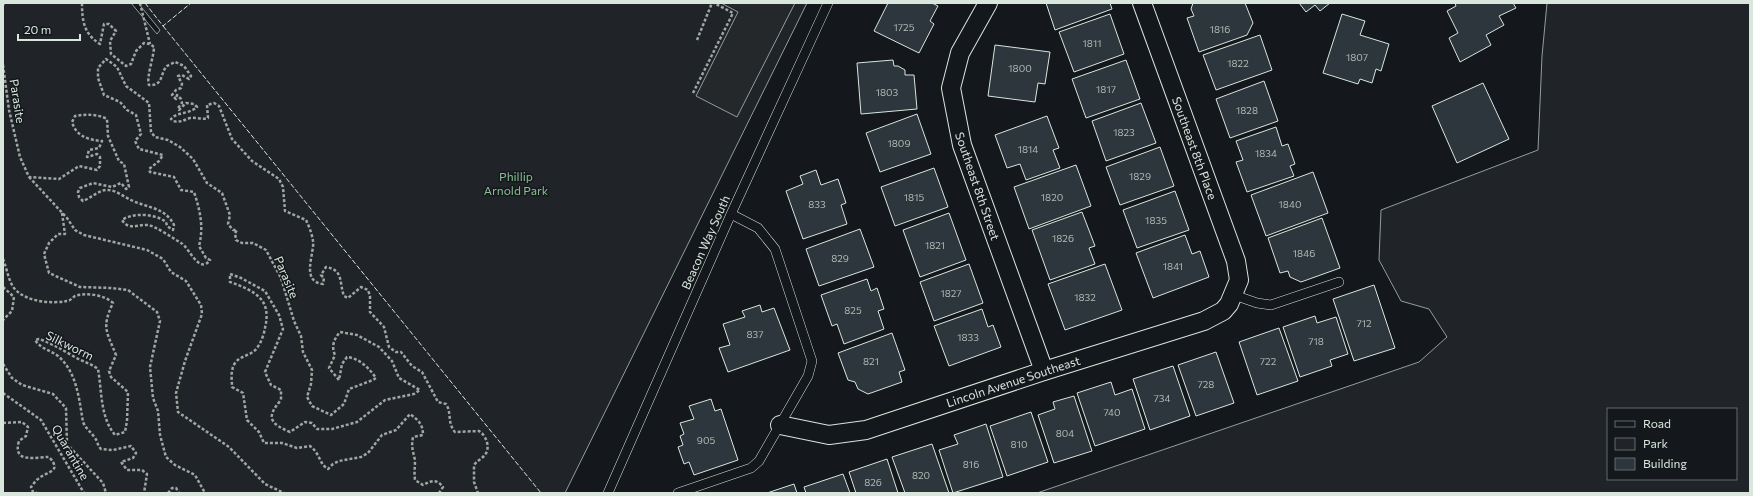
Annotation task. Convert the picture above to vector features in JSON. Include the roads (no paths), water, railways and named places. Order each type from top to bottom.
[{"type":"street","name":"Southeast 8th Street","points":[[988,3],[960,54],[951,88],[962,145],[1044,371]]},
{"type":"street","name":"Southeast 8th Place","points":[[1142,3],[1236,261],[1239,280],[1234,295]]},
{"type":"street","name":"Lincoln Avenue Southeast","points":[[780,425],[829,435],[866,430],[1044,371],[1204,321],[1223,311],[1234,295]]},
{"type":"lane","name":"Beacon Way South","points":[[608,493],[731,214],[828,3]]},
{"type":"lane","points":[[678,493],[751,468],[759,461],[808,376],[812,361],[775,249],[758,228],[731,214]]},
{"type":"lane","points":[[1234,295],[1257,303],[1271,305],[1339,282]]},
{"type":"park label","name":"Phillip Arnold Park","points":[[516,183]]}]
